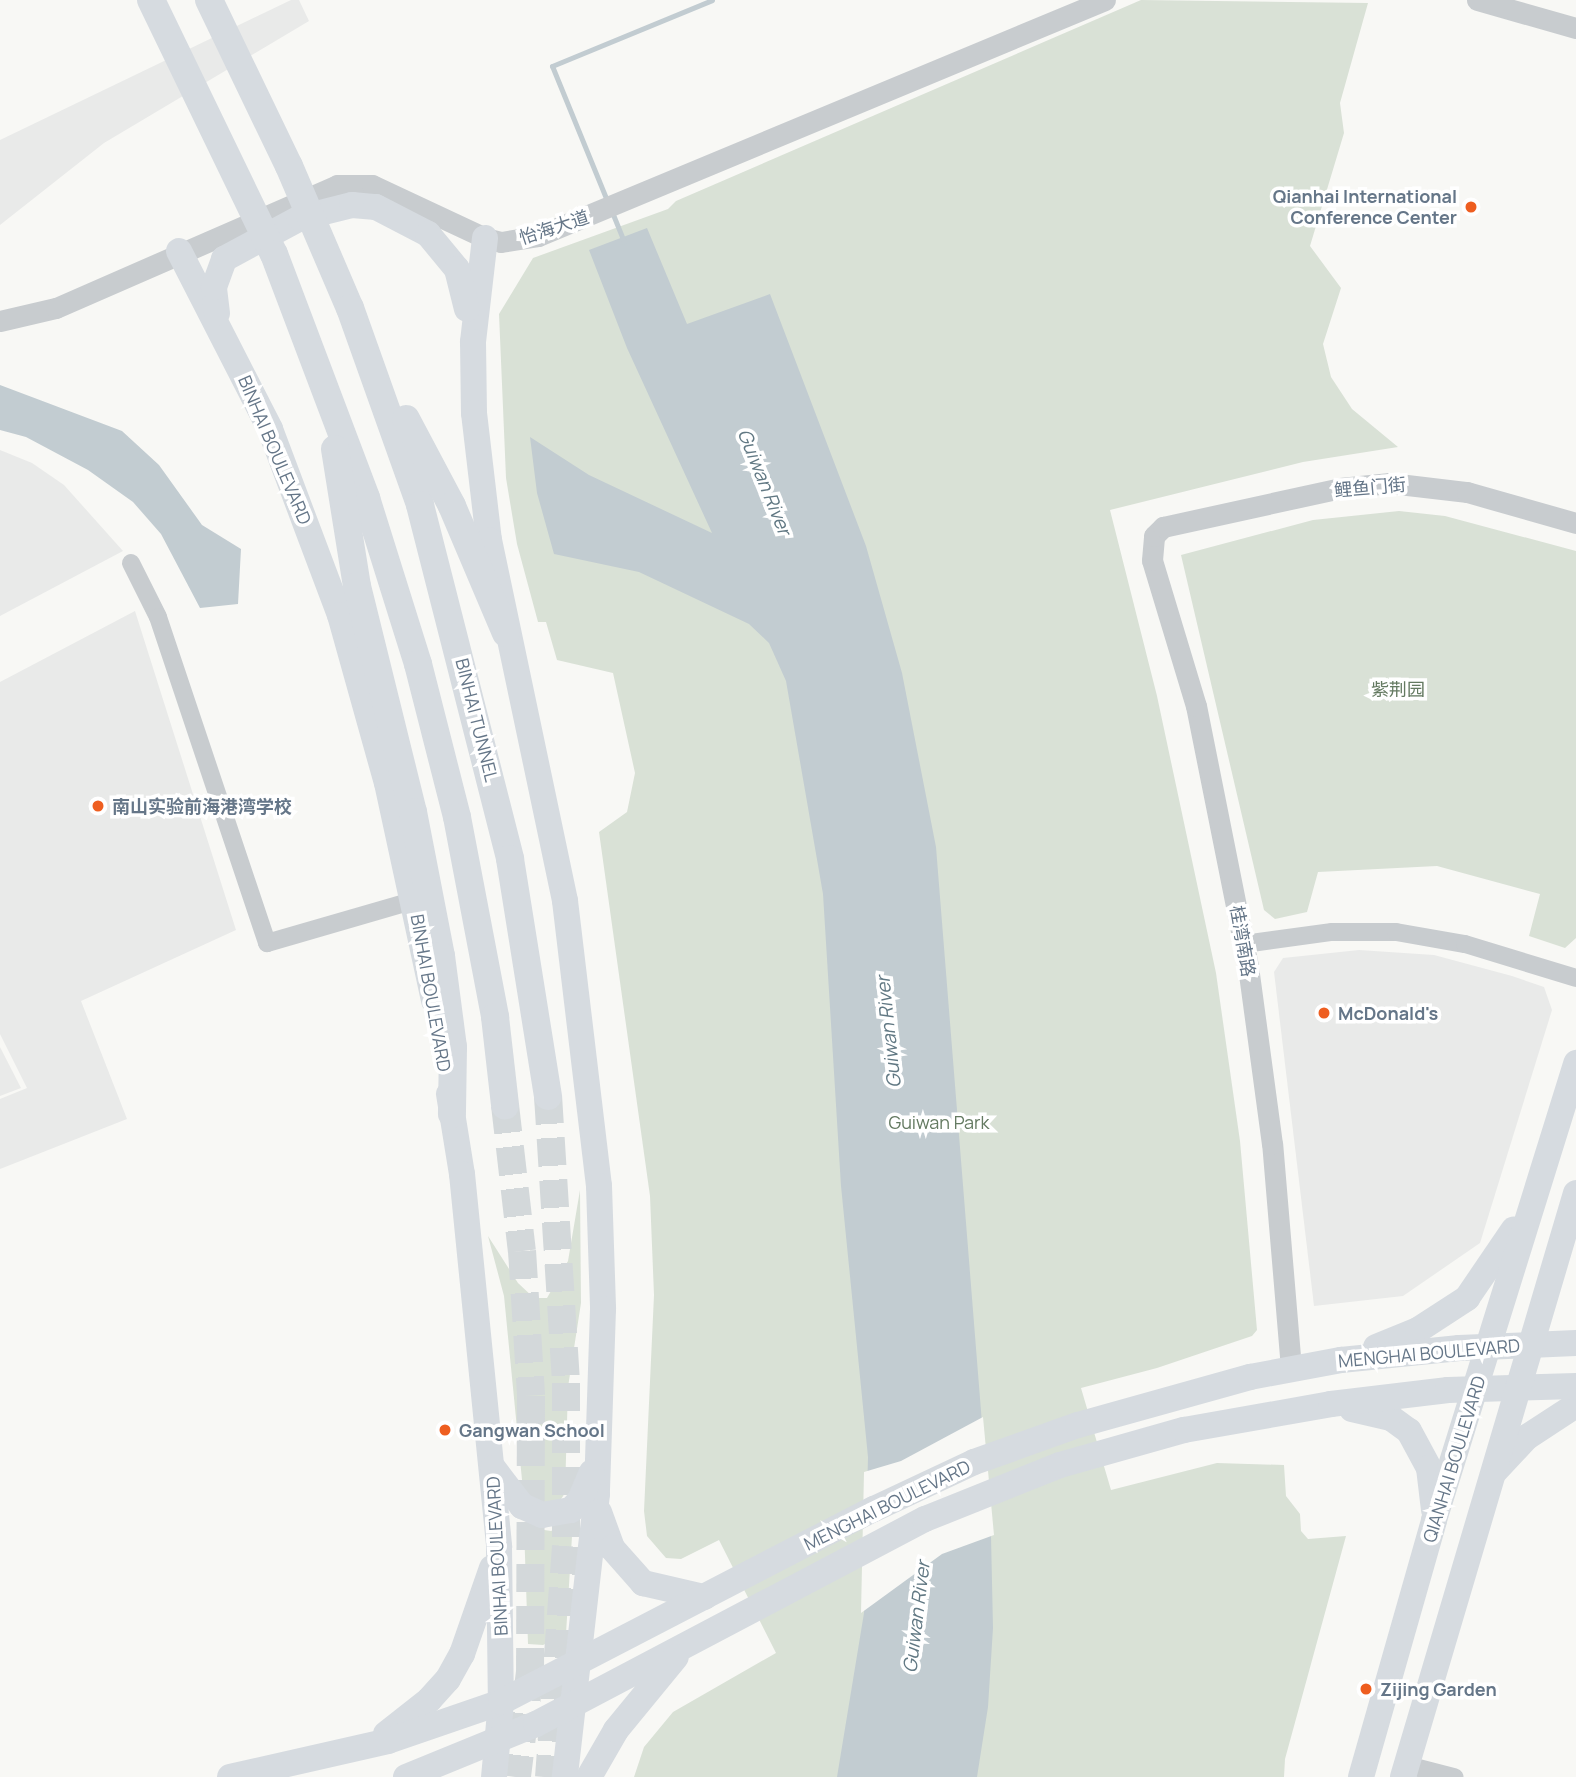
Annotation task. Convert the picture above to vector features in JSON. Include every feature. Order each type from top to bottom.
[{"type":"highway","points":[[151,0],[230,160],[304,328],[323,374],[393,581],[457,817],[495,1017],[505,1105]]},
{"type":"highway","points":[[209,0],[289,166],[368,352],[452,506],[506,633]]},
{"type":"highway","name":"BINHAI TUNNEL","points":[[368,352],[420,505],[460,649],[510,859],[548,1096]]},
{"type":"highway","points":[[323,374],[357,586],[413,812],[439,944],[453,1048],[452,1114]]},
{"type":"main road","points":[[225,337],[214,287],[224,259],[300,218],[352,205],[376,207],[398,216],[445,251],[457,269],[473,342],[482,481],[506,633],[565,901],[590,1085],[603,1309],[597,1494],[581,1663],[565,1777]]},
{"type":"main road","points":[[473,342],[485,238]]},
{"type":"main road","name":"BINHAI BOULEVARD","points":[[179,251],[270,429],[340,615],[373,728],[415,900],[452,1114],[492,1466],[499,1547],[500,1702],[494,1777]]},
{"type":"main road","name":"QIANHAI BOULEVARD","points":[[1361,1777],[1434,1520],[1576,1062]]},
{"type":"main road","points":[[1341,1360],[1419,1330],[1468,1298],[1485,1278],[1533,1197]]},
{"type":"main road","points":[[1574,1199],[1576,1255]]},
{"type":"main road","points":[[1405,1771],[1480,1504],[1532,1343],[1574,1199]]},
{"type":"main road","name":"MENGHAI BOULEVARD","points":[[230,1777],[359,1748],[500,1702],[581,1663],[946,1474],[1046,1435],[1135,1408],[1292,1368],[1341,1360],[1489,1346],[1576,1343]]},
{"type":"main road","name":"MENGHAI BOULEVARD","points":[[406,1777],[498,1742],[576,1704],[952,1506],[1142,1439],[1305,1410],[1475,1389],[1518,1386],[1576,1387]]},
{"type":"main road","points":[[1480,1504],[1508,1454],[1543,1424],[1576,1405]]},
{"type":"main road","points":[[1305,1410],[1372,1412],[1409,1431],[1429,1468],[1434,1520]]},
{"type":"main road","points":[[492,1466],[522,1506],[552,1516],[571,1510],[580,1500],[598,1452]]},
{"type":"main road","points":[[597,1494],[600,1522],[628,1569],[643,1583],[667,1592],[708,1595]]},
{"type":"main road","points":[[359,1748],[408,1718],[448,1679],[471,1632],[499,1547]]},
{"type":"main road","points":[[589,1777],[616,1730],[685,1647]]},
{"type":"street","name":"怡海大道","points":[[0,321],[56,308],[319,190],[354,182],[391,192],[485,238],[519,241],[556,231],[1105,0]]},
{"type":"street","points":[[1477,0],[1576,28]]},
{"type":"street","name":"鲤鱼门街","points":[[1163,527],[1340,488],[1390,483],[1467,492],[1576,523]]},
{"type":"street","name":"桂湾南路","points":[[1163,527],[1154,536],[1152,560],[1196,706],[1244,944],[1272,1144],[1292,1368]]},
{"type":"street","points":[[131,563],[158,617],[267,943],[415,900]]},
{"type":"street","points":[[1244,944],[1332,932],[1396,932],[1465,944],[1576,978]]},
{"type":"street","points":[[1405,1771],[1454,1777]]},
{"type":"shaded area","points":[[291,0],[299,0],[309,21],[104,143],[0,225],[0,140]]},
{"type":"shaded area","points":[[0,450],[32,463],[64,485],[123,551],[0,616]]},
{"type":"shaded area","name":"南山实验前海港湾学校","points":[[135,611],[236,930],[81,1001],[127,1119],[0,1169],[0,1099],[27,1088],[0,1034],[0,682]]},
{"type":"shaded area","points":[[1359,950],[1434,955],[1512,976],[1544,987],[1552,1010],[1480,1243],[1403,1296],[1314,1306],[1274,972],[1283,958]]},
{"type":"shaded area","points":[[0,1047],[21,1088],[0,1096]]},
{"type":"green space","name":"Guiwan Park","points":[[1141,0],[1368,3],[1340,103],[1344,133],[1310,246],[1341,288],[1323,344],[1331,377],[1352,409],[1398,447],[1303,462],[1110,510],[1157,696],[1216,973],[1240,1141],[1257,1330],[1252,1336],[1157,1368],[1081,1388],[1111,1490],[1217,1463],[1284,1465],[1286,1496],[1300,1514],[1301,1531],[1308,1539],[1346,1536],[1285,1759],[1284,1777],[634,1777],[644,1747],[673,1712],[776,1653],[719,1540],[681,1559],[666,1558],[647,1536],[644,1511],[654,1295],[650,1196],[599,832],[627,812],[635,773],[613,673],[557,660],[546,622],[538,622],[517,544],[506,478],[499,314],[533,258],[668,209],[676,201]]},
{"type":"green space","name":"紫荆园","points":[[1399,511],[1445,516],[1576,551],[1576,938],[1565,948],[1529,936],[1540,894],[1437,866],[1318,872],[1307,912],[1275,919],[1264,910],[1181,555],[1313,520]]},
{"type":"green space","points":[[580,1190],[581,1303],[568,1387],[565,1493],[552,1513],[523,1490],[504,1296],[488,1236],[518,1283],[534,1298],[547,1298],[568,1261]]},
{"type":"green space","points":[[573,1520],[566,1634],[543,1645],[528,1644],[524,1527],[551,1531]]},
{"type":"water","name":"Guiwan River","points":[[647,228],[687,324],[770,294],[866,546],[902,673],[936,847],[991,1536],[993,1628],[988,1707],[977,1777],[837,1777],[864,1613],[868,1457],[841,1186],[823,894],[786,681],[769,643],[749,624],[639,572],[554,554],[537,493],[530,437],[589,475],[712,533],[627,348],[589,250]]},
{"type":"water","points":[[0,385],[122,431],[159,465],[202,525],[241,549],[238,604],[200,608],[161,534],[133,502],[88,470],[26,437],[0,430]]},
{"type":"pier","points":[[983,1417],[994,1535],[942,1554],[861,1613],[864,1472],[901,1461]]},
{"type":"waterway","points":[[608,203],[552,66],[712,0]]},
{"type":"waterway","points":[[612,212],[624,242]]},
{"type":"tunnel","points":[[548,1096],[566,1383],[566,1546],[549,1777]]},
{"type":"tunnel","points":[[505,1105],[522,1251],[531,1396],[530,1672],[517,1777]]},
{"type":"place","name":"Qianhai International Conference Center","points":[[1471,207]]},
{"type":"place","name":"南山实验前海港湾学校","points":[[98,806]]},
{"type":"place","name":"McDonald's","points":[[1324,1013]]},
{"type":"place","name":"Gangwan School","points":[[445,1430]]},
{"type":"place","name":"Zijing Garden","points":[[1366,1689]]}]
